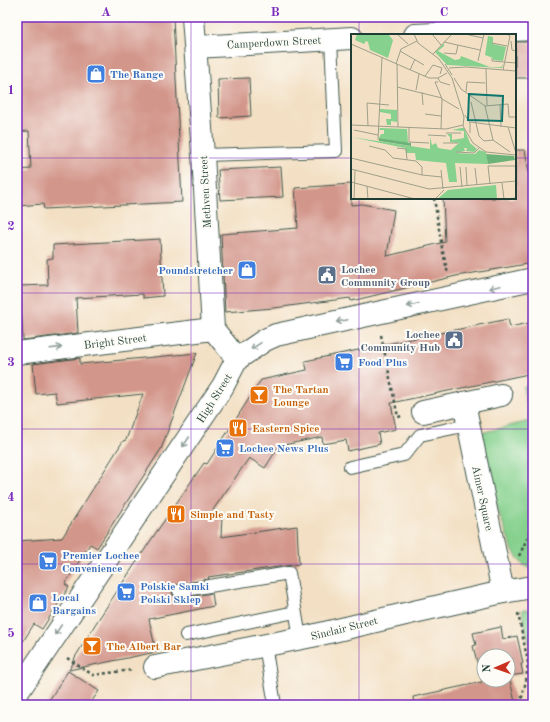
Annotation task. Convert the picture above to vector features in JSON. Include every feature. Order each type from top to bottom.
[{"type":"street","name":"Methven Street","points":[[193,17],[213,329]]},
{"type":"street","points":[[452,34],[533,29]]},
{"type":"street","name":"Camperdown Street","points":[[196,47],[342,38]]},
{"type":"street","name":"High Street","points":[[17,693],[223,386],[237,359],[265,340],[276,335],[533,279]]},
{"type":"street","points":[[213,329],[237,359]]},
{"type":"street","name":"Bright Street","points":[[17,353],[213,329]]},
{"type":"street","points":[[423,412],[501,395]]},
{"type":"street","name":"Aimer Square","points":[[464,403],[468,425],[516,590]]},
{"type":"street","name":"Sinclair Street","points":[[155,667],[300,638],[516,590]]},
{"type":"lane","points":[[203,155],[336,151],[342,38]]},
{"type":"lane","points":[[350,467],[404,455],[420,435],[468,425]]},
{"type":"lane","points":[[179,591],[289,572],[300,638]]},
{"type":"lane","points":[[186,635],[295,612]]},
{"type":"lane","points":[[265,645],[275,705]]},
{"type":"path","points":[[434,199],[452,296]]},
{"type":"path","points":[[377,313],[398,417],[423,412]]},
{"type":"path","points":[[516,590],[528,663],[526,681],[520,705]]},
{"type":"path","points":[[48,646],[93,675],[155,667]]},
{"type":"green space","points":[[533,385],[533,570],[523,565],[513,551],[498,510],[481,433],[530,421],[523,387]]},
{"type":"green space","points":[[522,610],[533,610],[533,661]]},
{"type":"green space","points":[[533,662],[533,705],[523,705],[525,703]]},
{"type":"building","name":"The Range","points":[[17,17],[173,17],[182,202],[44,209],[43,204],[17,206],[17,170],[31,169],[29,131],[17,132]]},
{"type":"building","points":[[516,42],[533,42],[533,78],[516,78]]},
{"type":"building","points":[[249,78],[251,116],[219,118],[218,79]]},
{"type":"building","points":[[516,150],[525,150],[533,196],[533,263],[456,276],[351,301],[350,298],[274,308],[225,312],[221,234],[298,228],[295,188],[351,184],[351,205],[362,204],[394,210],[387,256],[445,242],[443,199],[516,199]]},
{"type":"building","points":[[281,167],[283,197],[220,200],[218,170]]},
{"type":"building","points":[[160,239],[163,296],[143,298],[143,294],[76,298],[78,333],[23,340],[20,286],[48,285],[47,259],[53,258],[53,245]]},
{"type":"building","points":[[508,319],[510,327],[533,322],[533,373],[391,403],[396,429],[378,433],[380,444],[348,451],[346,440],[323,444],[322,437],[279,446],[265,468],[249,458],[213,510],[222,516],[221,537],[297,526],[299,564],[208,577],[209,579],[175,585],[172,588],[172,592],[176,598],[212,593],[214,606],[149,619],[156,652],[69,670],[96,623],[204,463],[207,464],[261,380],[307,370],[305,361]]},
{"type":"building","points":[[197,353],[161,449],[97,548],[90,544],[65,584],[69,587],[42,629],[34,624],[17,651],[17,541],[62,538],[123,441],[126,440],[143,394],[57,403],[55,392],[36,394],[33,364],[80,358],[80,364]]},
{"type":"building","points":[[501,627],[503,639],[517,636],[523,663],[521,664],[523,674],[516,675],[516,648],[476,648],[476,658],[473,646],[476,645],[473,633]]},
{"type":"building","points":[[68,671],[99,691],[89,705],[46,705]]},
{"type":"building","points":[[476,683],[476,688],[512,688],[515,702],[503,705],[414,705],[413,697]]},
{"type":"place","name":"The Range","points":[[96,74]]},
{"type":"place","name":"Poundstretcher","points":[[247,270]]},
{"type":"place","name":"Lochee Community Group","points":[[327,275]]},
{"type":"place","name":"Lochee Community Hub","points":[[454,340]]},
{"type":"place","name":"Food Plus","points":[[344,362]]},
{"type":"place","name":"The Tartan Lounge","points":[[259,395]]},
{"type":"place","name":"Eastern Spice","points":[[238,428]]},
{"type":"place","name":"Lochee News Plus","points":[[225,448]]},
{"type":"place","name":"Simple and Tasty","points":[[176,514]]},
{"type":"place","name":"Premier Lochee Convenience","points":[[48,561]]},
{"type":"place","name":"Polskie Samki Polski Sklep","points":[[126,592]]},
{"type":"place","name":"Local Bargains","points":[[38,603]]},
{"type":"place","name":"The Albert Bar","points":[[92,646]]}]
